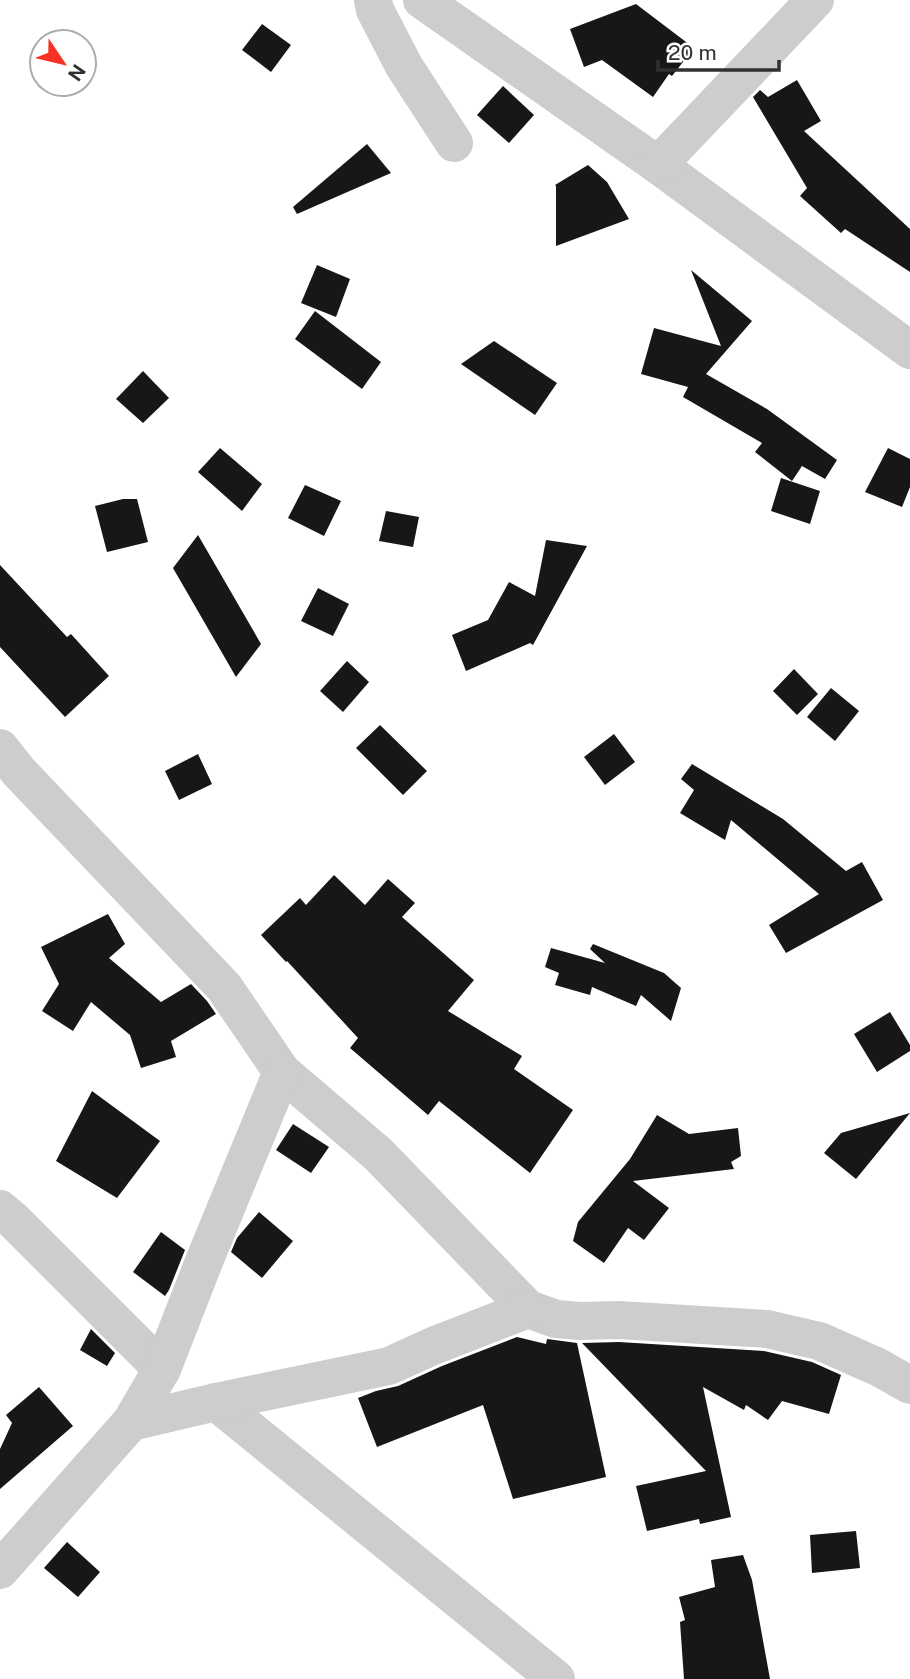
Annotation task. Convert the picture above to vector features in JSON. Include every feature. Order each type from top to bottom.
[{"type":"street","points":[[373,0],[375,10],[404,66],[454,143]]},
{"type":"street","points":[[422,0],[658,165],[910,350]]},
{"type":"street","points":[[658,165],[815,0]]},
{"type":"street","points":[[6,767],[224,987],[282,1072],[378,1154],[528,1309],[556,1319],[768,1329],[819,1341],[878,1367],[910,1385]]},
{"type":"street","points":[[0,1570],[131,1422],[162,1369],[282,1072]]},
{"type":"street","points":[[0,1209],[162,1369]]},
{"type":"street","points":[[131,1422],[389,1366],[528,1309]]},
{"type":"street","points":[[216,1402],[556,1679]]},
{"type":"building","points":[[636,4],[694,48],[672,76],[669,74],[653,97],[602,60],[584,67],[570,29]]},
{"type":"building","points":[[262,24],[291,45],[271,72],[242,50]]},
{"type":"building","points":[[797,80],[821,121],[804,131],[910,229],[910,272],[845,229],[841,233],[800,196],[807,188],[753,97],[760,90],[768,97]]},
{"type":"building","points":[[503,86],[534,115],[509,143],[477,115]]},
{"type":"building","points":[[367,144],[391,173],[297,214],[293,207]]},
{"type":"building","points":[[588,165],[607,182],[629,219],[556,246],[555,185]]},
{"type":"building","points":[[317,265],[350,279],[336,317],[301,303]]},
{"type":"building","points":[[691,270],[752,321],[706,374],[767,409],[837,460],[825,479],[802,466],[792,481],[755,452],[762,443],[683,397],[688,387],[641,374],[654,328],[721,346]]},
{"type":"building","points":[[315,311],[381,362],[362,389],[295,339]]},
{"type":"building","points":[[494,341],[557,383],[535,415],[461,364]]},
{"type":"building","points":[[143,371],[169,398],[143,423],[116,399]]},
{"type":"building","points":[[220,448],[262,484],[242,511],[198,472]]},
{"type":"building","points":[[888,448],[910,459],[910,487],[902,507],[865,492]]},
{"type":"building","points":[[781,478],[820,491],[810,524],[771,511]]},
{"type":"building","points":[[305,485],[341,501],[324,536],[288,518]]},
{"type":"building","points":[[123,499],[137,499],[148,542],[107,552],[95,506]]},
{"type":"building","points":[[386,511],[419,517],[413,547],[379,541]]},
{"type":"building","points":[[198,535],[261,644],[236,677],[173,568]]},
{"type":"building","points":[[546,540],[587,546],[533,645],[530,643],[466,671],[452,635],[488,620],[509,582],[535,596]]},
{"type":"building","points":[[0,565],[67,637],[71,634],[109,676],[65,717],[0,647]]},
{"type":"building","points":[[318,588],[349,604],[333,636],[301,621]]},
{"type":"building","points":[[347,661],[369,682],[343,712],[320,691]]},
{"type":"building","points":[[794,669],[818,694],[797,715],[773,691]]},
{"type":"building","points":[[831,688],[859,711],[835,741],[807,717]]},
{"type":"building","points":[[380,725],[427,771],[403,795],[356,748]]},
{"type":"building","points":[[614,734],[635,762],[605,785],[584,757]]},
{"type":"building","points":[[198,754],[212,784],[179,800],[165,771]]},
{"type":"building","points":[[692,764],[783,819],[846,871],[862,862],[883,900],[786,953],[769,925],[819,894],[731,820],[725,840],[680,813],[694,790],[681,779]]},
{"type":"building","points":[[334,875],[365,905],[388,879],[415,903],[402,917],[474,980],[448,1011],[522,1056],[514,1069],[573,1110],[530,1173],[439,1101],[428,1115],[350,1048],[358,1038],[261,935],[300,898],[306,905]]},
{"type":"building","points":[[108,914],[125,944],[109,958],[161,1002],[191,984],[216,1014],[171,1041],[176,1057],[141,1068],[130,1035],[91,1002],[73,1031],[42,1011],[59,984],[41,947]]},
{"type":"building","points":[[593,944],[664,973],[681,988],[671,1021],[641,995],[636,1006],[592,987],[590,995],[555,985],[559,973],[545,967],[551,948],[605,963],[590,949]]},
{"type":"building","points":[[890,1012],[910,1045],[910,1051],[877,1072],[854,1034]]},
{"type":"building","points":[[92,1091],[160,1141],[117,1198],[56,1161]]},
{"type":"building","points":[[910,1113],[856,1179],[824,1153],[841,1133]]},
{"type":"building","points":[[657,1115],[689,1134],[738,1128],[741,1156],[731,1162],[734,1169],[633,1181],[669,1208],[644,1240],[628,1228],[604,1263],[573,1241],[578,1222],[630,1159]]},
{"type":"building","points":[[293,1124],[329,1147],[311,1173],[276,1150]]},
{"type":"building","points":[[259,1212],[293,1241],[262,1278],[231,1252],[237,1238]]},
{"type":"building","points":[[161,1232],[185,1250],[165,1296],[133,1272]]},
{"type":"building","points":[[91,1329],[115,1353],[107,1366],[80,1350]]},
{"type":"building","points":[[517,1337],[546,1344],[547,1339],[577,1343],[606,1477],[513,1499],[483,1405],[377,1447],[358,1398],[398,1386]]},
{"type":"building","points":[[619,1342],[764,1351],[812,1362],[841,1375],[829,1414],[782,1401],[768,1420],[746,1405],[744,1410],[703,1387],[731,1517],[700,1524],[699,1519],[647,1531],[636,1486],[706,1471],[582,1343]]},
{"type":"building","points":[[39,1387],[73,1426],[0,1489],[0,1449],[12,1423],[6,1415]]},
{"type":"building","points":[[856,1531],[860,1568],[812,1573],[810,1535]]},
{"type":"building","points":[[67,1542],[100,1572],[78,1597],[44,1568]]},
{"type":"building","points":[[743,1555],[752,1580],[770,1679],[684,1679],[680,1622],[685,1620],[679,1597],[715,1587],[711,1560]]}]
